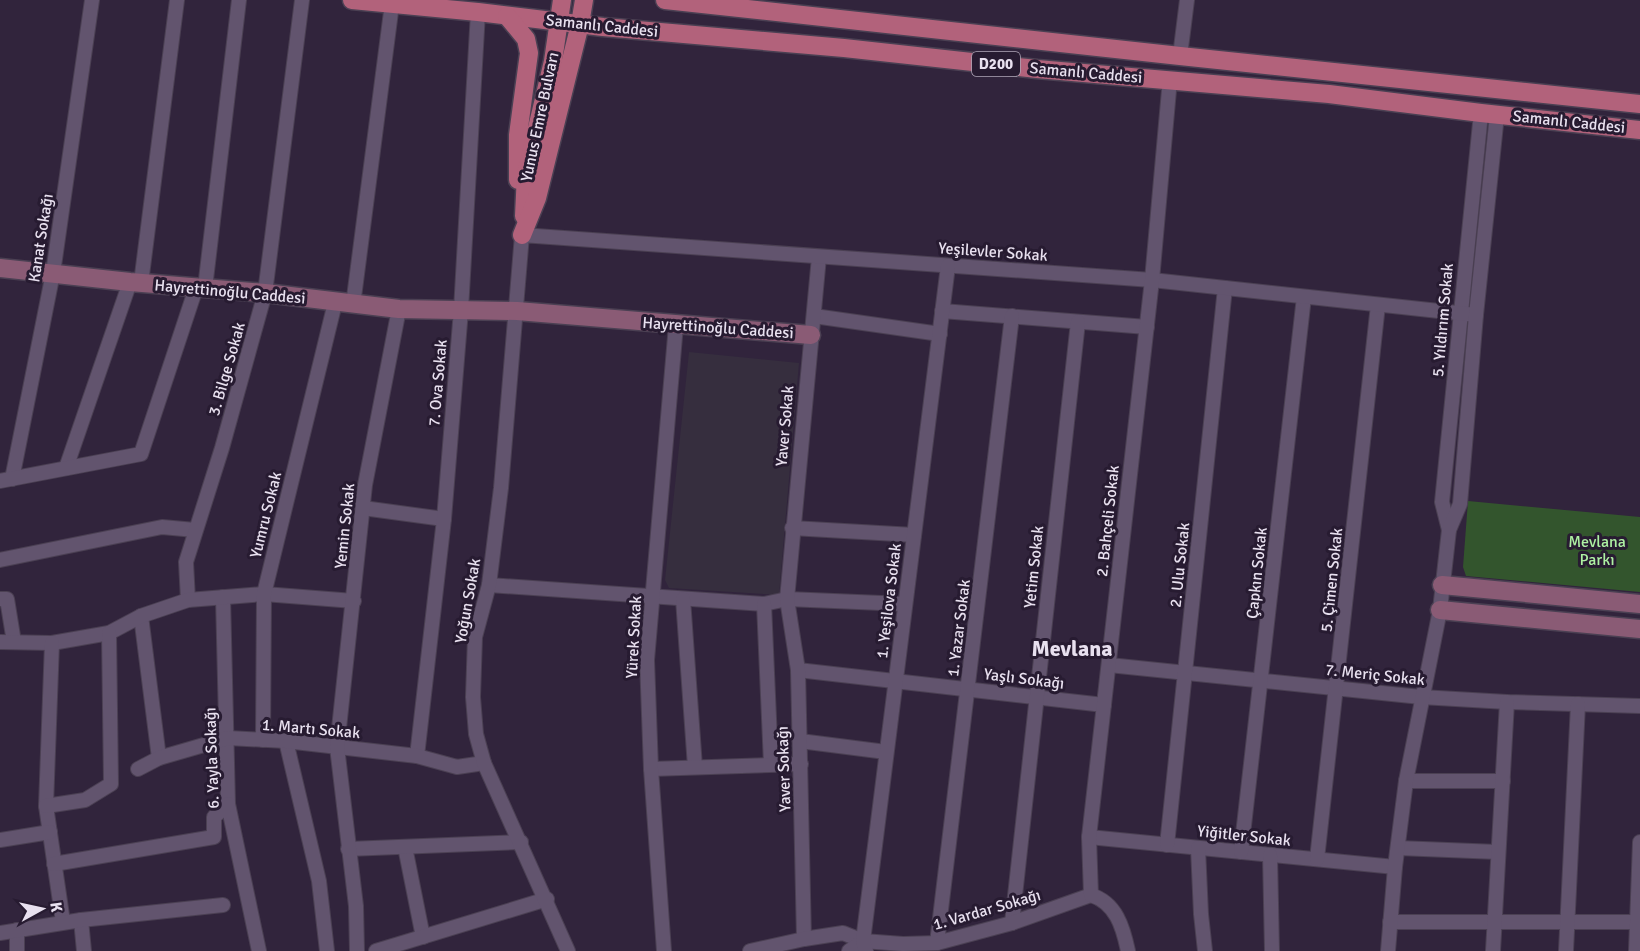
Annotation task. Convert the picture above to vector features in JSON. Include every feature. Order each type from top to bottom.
[{"type":"main road","name":"Samanlı Caddesi","points":[[352,0],[1099,75],[1329,94],[1640,130]]},
{"type":"main road","name":"Yunus Emre Bulvarı","points":[[522,235],[526,174],[553,61],[562,0]]},
{"type":"main road","points":[[522,235],[537,198],[584,0]]},
{"type":"main road","name":"Samanlı Caddesi","points":[[667,0],[1180,57],[1640,104]]},
{"type":"main road","points":[[507,16],[526,39],[529,53],[518,135],[518,189],[524,215]]},
{"type":"main road","name":"Hayrettinoğlu Caddesi","points":[[0,268],[135,283],[265,293],[399,309],[517,312],[811,335]]},
{"type":"main road","points":[[1442,585],[1640,604]]},
{"type":"main road","points":[[1440,610],[1640,629]]},
{"type":"street","name":"Kanat Sokağı","points":[[6,480],[53,273],[92,0]]},
{"type":"street","points":[[66,468],[135,283],[177,0]]},
{"type":"street","points":[[6,480],[141,454],[200,288],[239,0]]},
{"type":"street","name":"3. Bilge Sokak","points":[[188,600],[186,562],[222,448],[265,293],[302,0]]},
{"type":"street","points":[[1180,57],[1187,0]]},
{"type":"street","points":[[354,304],[392,4]]},
{"type":"street","name":"7. Ova Sokak","points":[[417,756],[444,519],[460,310],[478,12]]},
{"type":"street","name":"2. Bahçeli Sokak","points":[[1091,895],[1089,837],[1152,280],[1170,80]]},
{"type":"street","name":"5. Yıldırım Sokak","points":[[1449,530],[1442,502],[1460,314],[1477,141],[1489,114]]},
{"type":"street","name":"5. Yıldırım Sokak","points":[[1388,951],[1395,867],[1406,781],[1421,696],[1440,610],[1449,530],[1460,504],[1493,143],[1489,114]]},
{"type":"street","points":[[1477,141],[1493,143]]},
{"type":"street","name":"Yeşilevler Sokak","points":[[522,235],[1152,280],[1476,315]]},
{"type":"street","name":"Yoğun Sokak","points":[[522,235],[501,488],[489,585],[475,637],[473,697],[476,734],[484,763],[547,899],[568,951]]},
{"type":"street","name":"Yaver Sokak","points":[[787,599],[819,256]]},
{"type":"street","name":"1. Yeşilova Sokak","points":[[864,946],[886,752],[948,266]]},
{"type":"street","name":"2. Ulu Sokak","points":[[1167,845],[1225,288]]},
{"type":"street","name":"Çapkın Sokak","points":[[1240,852],[1262,680],[1304,297]]},
{"type":"street","name":"Yumru Sokak","points":[[262,740],[264,594],[335,303]]},
{"type":"street","name":"5. Çimen Sokak","points":[[1317,859],[1378,305]]},
{"type":"street","name":"Yemin Sokak","points":[[357,951],[356,906],[337,747],[365,485],[399,309]]},
{"type":"street","points":[[942,311],[1146,327]]},
{"type":"street","points":[[814,316],[940,334]]},
{"type":"street","name":"1. Yazar Sokak","points":[[937,943],[1012,316]]},
{"type":"street","name":"Yetim Sokak","points":[[1012,923],[1078,322]]},
{"type":"street","name":"Yürek Sokak","points":[[664,951],[651,769],[647,660],[676,325]]},
{"type":"street","points":[[363,508],[444,519]]},
{"type":"street","points":[[0,560],[162,527],[195,530]]},
{"type":"street","points":[[792,528],[914,535]]},
{"type":"street","points":[[489,585],[764,604],[787,599],[905,604]]},
{"type":"street","points":[[0,599],[7,599],[7,642],[52,643],[109,633],[141,616],[188,600],[264,594],[354,601]]},
{"type":"street","name":"6. Yayla Sokağı","points":[[223,597],[228,804],[259,951]]},
{"type":"street","points":[[684,599],[695,767]]},
{"type":"street","name":"Yaver Sokağı","points":[[787,599],[798,670],[804,939]]},
{"type":"street","points":[[764,604],[771,764]]},
{"type":"street","points":[[141,616],[159,758]]},
{"type":"street","points":[[46,806],[85,800],[111,784],[109,633]]},
{"type":"street","points":[[52,643],[46,806],[63,922]]},
{"type":"street","name":"7. Meriç Sokak","points":[[1108,665],[1421,696],[1507,702],[1640,706]]},
{"type":"street","name":"Yaşlı Sokağı","points":[[798,670],[1104,705]]},
{"type":"street","points":[[1493,951],[1507,702]]},
{"type":"street","points":[[1566,951],[1578,704]]},
{"type":"street","name":"1. Martı Sokak","points":[[138,769],[159,758],[228,738],[286,741],[417,756],[457,767],[484,763]]},
{"type":"street","points":[[286,741],[319,881],[327,951]]},
{"type":"street","points":[[800,741],[886,752]]},
{"type":"street","points":[[651,769],[801,764]]},
{"type":"street","points":[[1406,781],[1503,781]]},
{"type":"street","points":[[54,864],[214,837],[214,817],[228,804]]},
{"type":"street","points":[[0,840],[50,832]]},
{"type":"street","name":"Yiğitler Sokak","points":[[1089,837],[1395,867]]},
{"type":"street","points":[[348,849],[521,842]]},
{"type":"street","points":[[1635,951],[1640,842]]},
{"type":"street","points":[[405,847],[423,937]]},
{"type":"street","points":[[1198,848],[1204,951]]},
{"type":"street","points":[[1398,848],[1498,852]]},
{"type":"street","points":[[1270,855],[1272,951]]},
{"type":"street","points":[[1091,895],[1104,899],[1118,918],[1128,951]]},
{"type":"street","name":"1. Vardar Sokağı","points":[[750,951],[843,933],[864,946],[904,947],[937,943],[1012,923],[1091,895]]},
{"type":"street","points":[[376,951],[547,899]]},
{"type":"street","points":[[0,933],[63,922],[223,905]]},
{"type":"street","points":[[81,920],[84,951]]},
{"type":"street","points":[[1390,922],[1638,922]]},
{"type":"street","points":[[17,930],[17,951]]},
{"type":"street","points":[[849,951],[864,946]]},
{"type":"shaded area","points":[[689,352],[799,363],[779,595],[669,588],[665,580]]},
{"type":"green space","name":"Mevlana Parkı","points":[[1468,501],[1640,517],[1640,592],[1466,576],[1463,567]]},
{"type":"district","name":"Mevlana","points":[[1072,648]]}]
